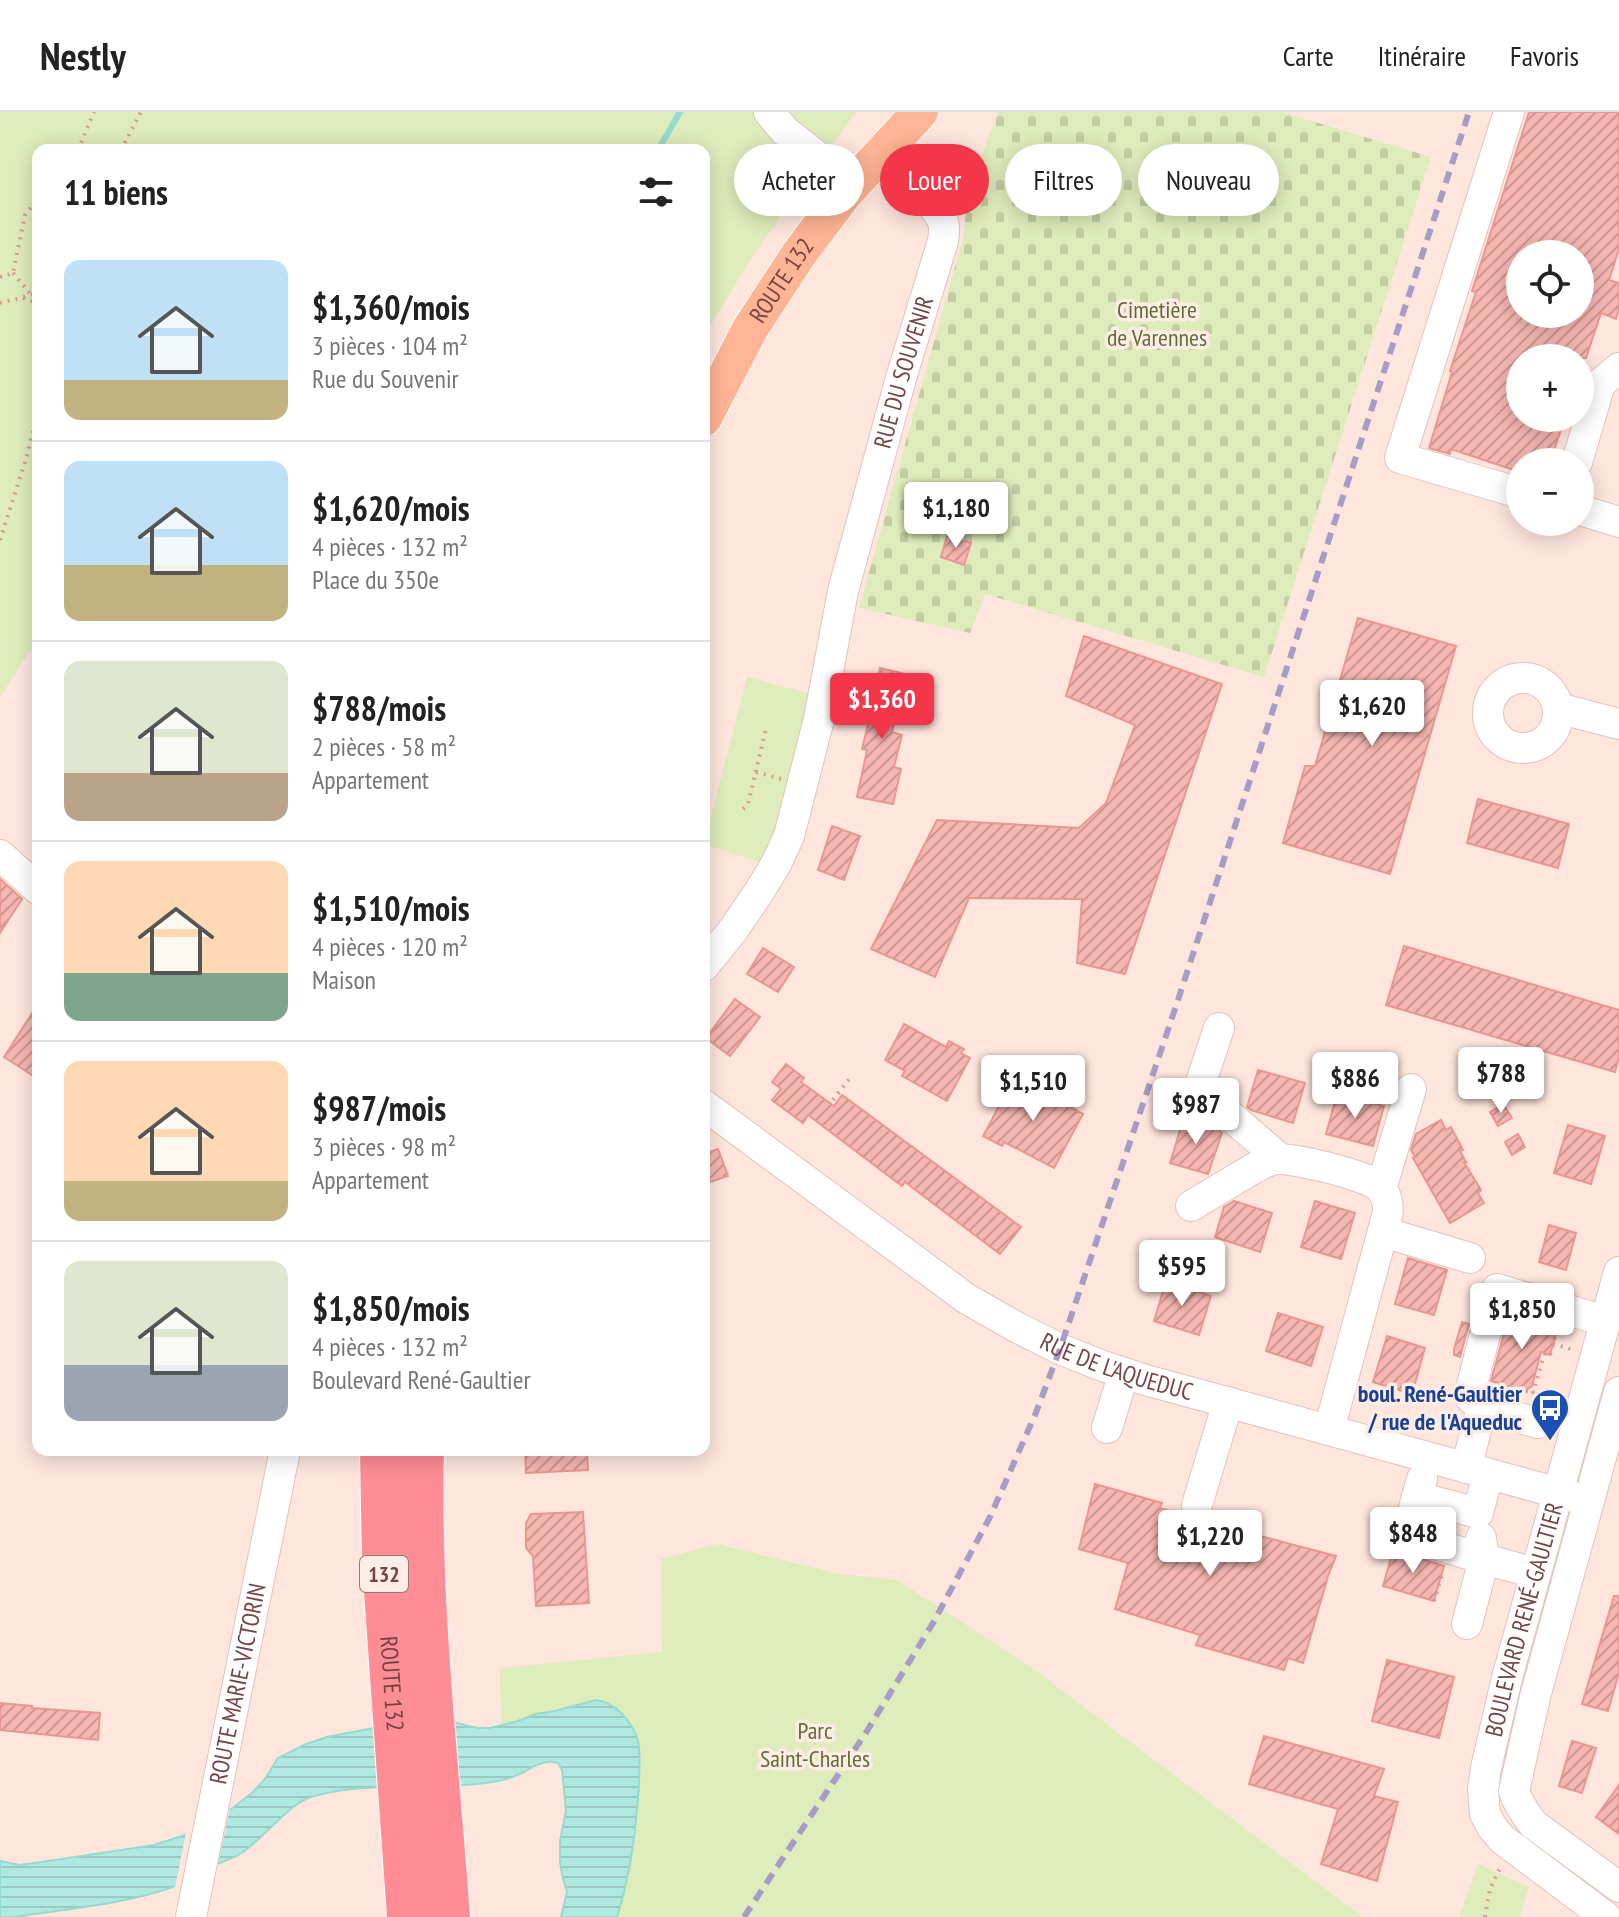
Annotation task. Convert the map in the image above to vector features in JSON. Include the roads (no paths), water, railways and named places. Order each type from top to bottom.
[{"type":"highway","name":"ROUTE 132","points":[[381,1456],[382,1539],[412,1692],[420,1798],[449,1917]]},
{"type":"highway","name":"ROUTE 132","points":[[412,1692],[424,1552],[423,1456]]},
{"type":"highway","name":"ROUTE 132","points":[[408,1917],[420,1798]]},
{"type":"main road","name":"ROUTE 132","points":[[864,172],[920,112]]},
{"type":"main road","name":"ROUTE 132","points":[[710,393],[766,301],[829,216]]},
{"type":"main road","name":"ROUTE 132","points":[[710,406],[741,344]]},
{"type":"street","name":"RUE DU SOUVENIR","points":[[769,112],[785,131],[809,144]]},
{"type":"street","points":[[1506,489],[1400,458],[1509,112]]},
{"type":"street","name":"RUE DU SOUVENIR","points":[[710,959],[759,892],[789,836],[819,719],[843,591],[901,378],[943,241],[944,225],[935,209],[905,183],[864,173]]},
{"type":"street","points":[[1581,448],[1600,384],[1619,368]]},
{"type":"street","points":[[1594,514],[1619,522]]},
{"type":"street","points":[[1558,708],[1619,724]]},
{"type":"street","points":[[0,855],[32,884]]},
{"type":"street","points":[[1219,1028],[1201,1082],[1213,1101],[1279,1158]]},
{"type":"street","points":[[1381,1189],[1411,1089]]},
{"type":"street","name":"RUE DE L'AQUEDUC","points":[[710,1109],[967,1299],[1009,1324],[1079,1358],[1588,1501]]},
{"type":"street","points":[[1191,1206],[1262,1164],[1279,1158],[1297,1160],[1371,1181],[1381,1189],[1388,1205],[1383,1232],[1329,1430]]},
{"type":"street","points":[[1383,1232],[1470,1258]]},
{"type":"street","name":"BOULEVARD RENÉ-GAULTIER","points":[[1606,1917],[1502,1839],[1485,1814],[1483,1790],[1507,1678],[1619,1272]]},
{"type":"street","points":[[1538,1423],[1489,1395],[1469,1396],[1497,1289],[1605,1321]]},
{"type":"street","points":[[1107,1428],[1124,1373]]},
{"type":"street","name":"BOULEVARD RENÉ-GAULTIER","points":[[1619,1392],[1535,1697],[1514,1791],[1516,1800],[1533,1824],[1619,1887]]},
{"type":"street","points":[[1467,1624],[1481,1536],[1477,1471],[1489,1395]]},
{"type":"street","points":[[1197,1505],[1228,1402]]},
{"type":"street","name":"ROUTE MARIE-VICTORIN","points":[[191,1917],[284,1456]]},
{"type":"street","points":[[1428,1457],[1411,1519],[1421,1540],[1481,1536]]},
{"type":"street","points":[[1415,1506],[1481,1536],[1535,1573]]},
{"type":"water","points":[[596,1700],[622,1714],[636,1734],[639,1746],[634,1834],[617,1917],[561,1917],[567,1892],[560,1862],[560,1841],[566,1811],[562,1770],[559,1764],[548,1762],[492,1782],[378,1787],[311,1797],[293,1807],[240,1854],[175,1886],[112,1903],[0,1917],[0,1861],[20,1865],[154,1845],[185,1835],[234,1807],[265,1779],[278,1758],[306,1744],[384,1726],[445,1720],[489,1728]]},
{"type":"waterway","points":[[661,144],[680,112]]},
{"type":"railway","points":[[744,1917],[867,1731],[933,1623],[990,1517],[1035,1415],[1175,1009],[1469,112]]},
{"type":"place","name":"boul. René-Gaultier / rue de l'Aqueduc","points":[[1550,1442]]},
{"type":"park label","name":"Cimetière de Varennes","points":[[1157,324]]},
{"type":"park label","name":"Parc Saint-Charles","points":[[815,1745]]}]
